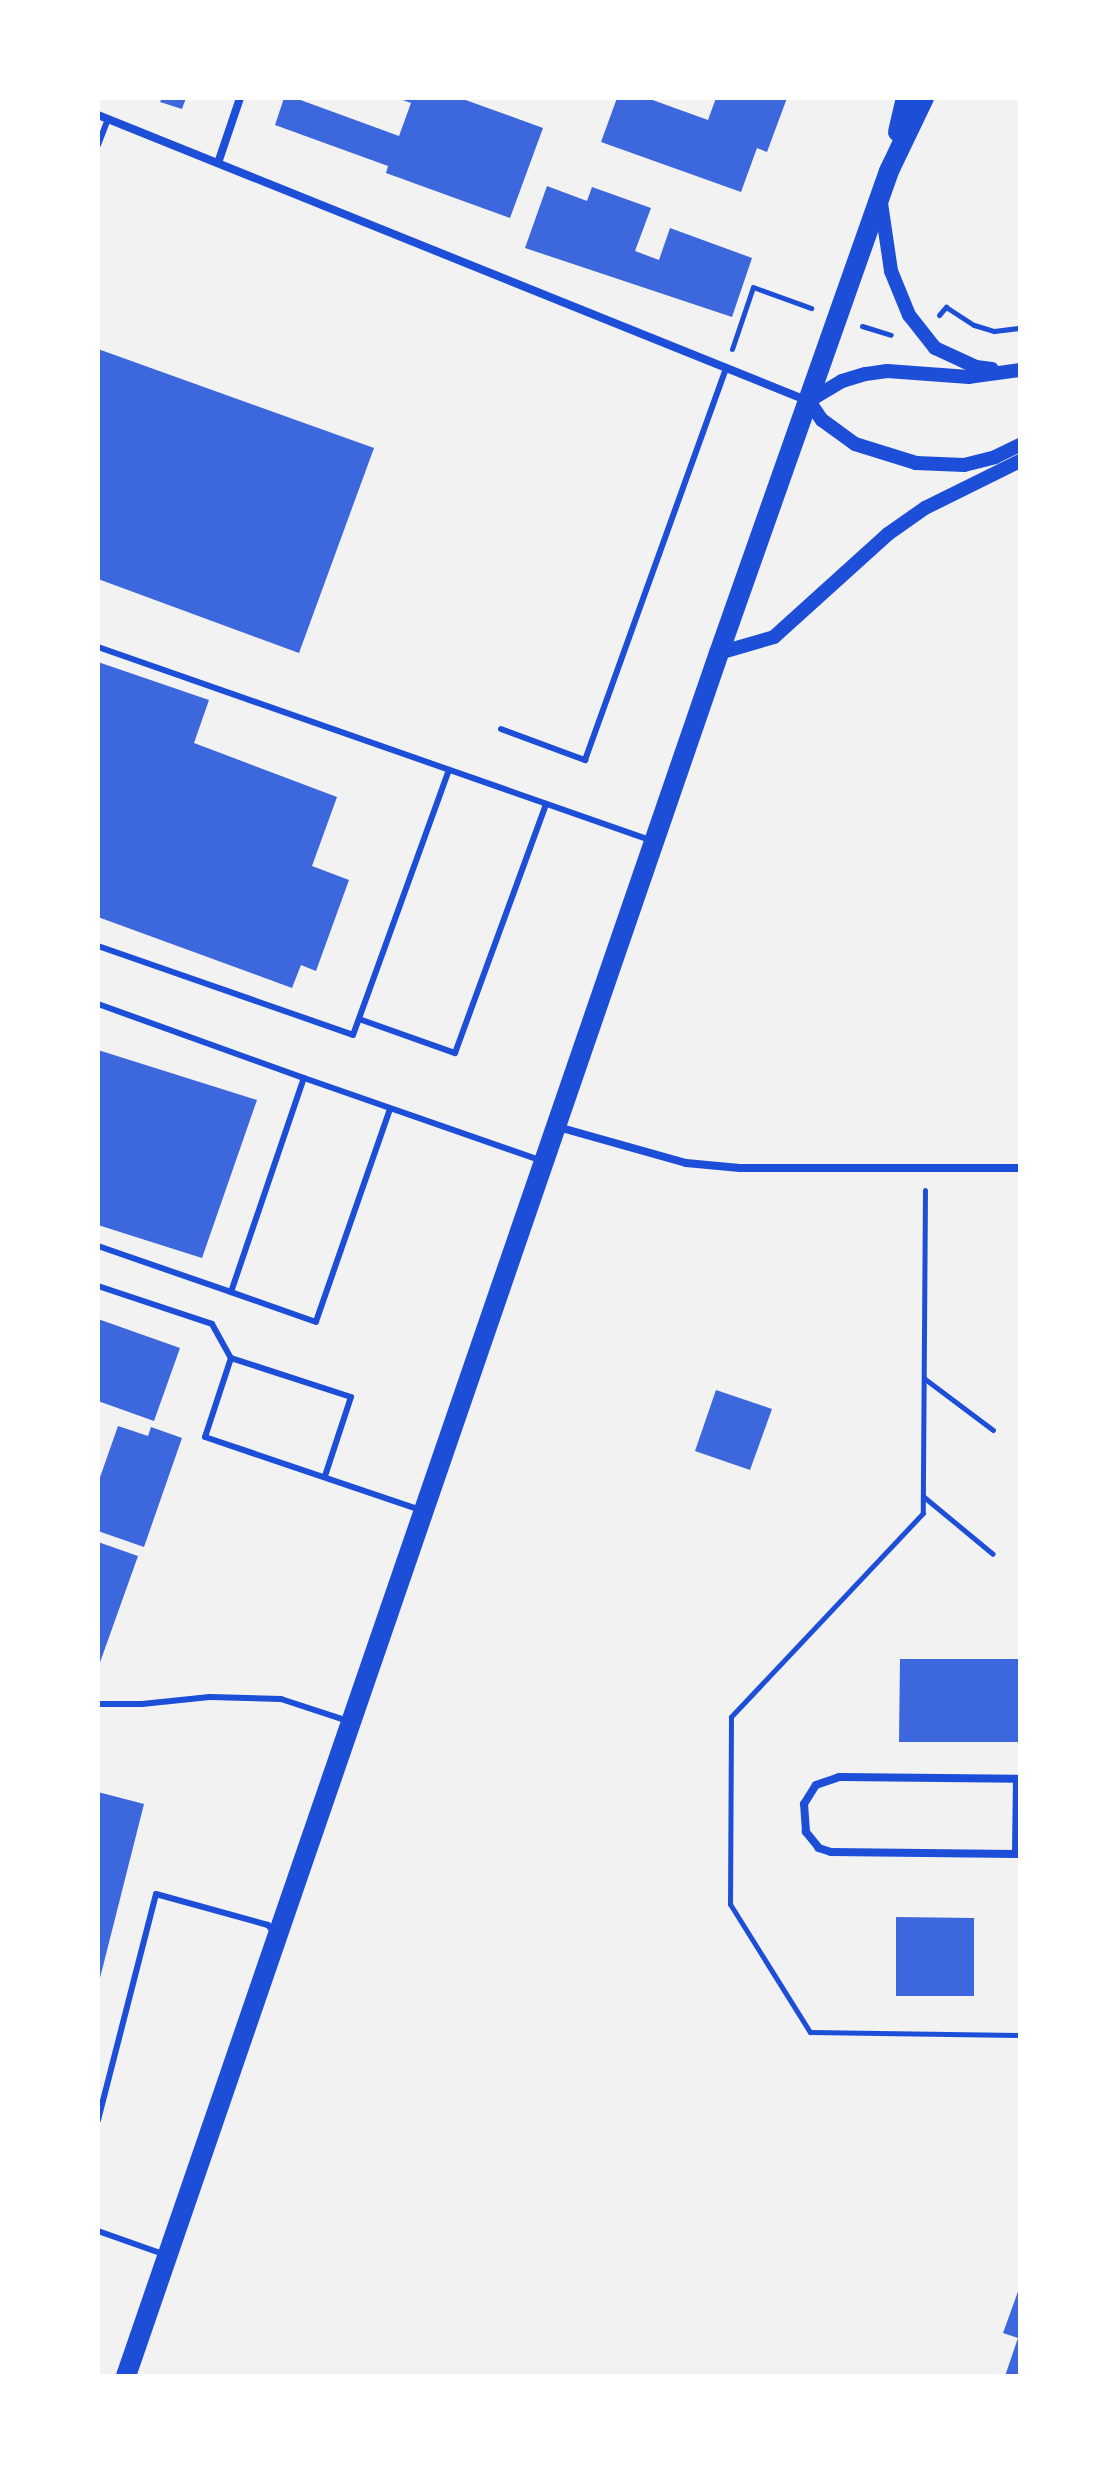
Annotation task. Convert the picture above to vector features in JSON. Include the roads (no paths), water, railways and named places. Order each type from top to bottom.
[{"type":"main road","points":[[889,171],[906,98]]},
{"type":"main road","points":[[126,2376],[719,653],[889,171],[924,98]]},
{"type":"street","points":[[218,163],[240,98]]},
{"type":"street","points":[[98,115],[809,401],[822,420],[855,444],[916,463],[964,465],[995,457],[1020,445]]},
{"type":"street","points":[[880,196],[891,271],[909,315],[935,348],[976,367],[1014,371]]},
{"type":"street","points":[[809,401],[842,381],[865,374],[887,371],[969,377],[1014,371]]},
{"type":"street","points":[[719,653],[774,637],[888,534],[925,508],[1020,461]]},
{"type":"street","points":[[558,1127],[686,1163],[740,1168],[1020,1168]]},
{"type":"street","points":[[839,1777],[1017,1779],[1018,1854],[831,1852],[819,1848],[806,1832],[804,1804],[816,1785],[839,1777]]},
{"type":"lane","points":[[98,145],[108,119]]},
{"type":"lane","points":[[501,729],[585,760],[726,368]]},
{"type":"lane","points":[[98,647],[654,841]]},
{"type":"lane","points":[[98,946],[353,1035],[449,770]]},
{"type":"lane","points":[[359,1019],[455,1053],[546,804]]},
{"type":"lane","points":[[98,1004],[427,1123],[545,1162]]},
{"type":"lane","points":[[231,1292],[304,1078]]},
{"type":"lane","points":[[98,1246],[316,1322],[390,1109]]},
{"type":"lane","points":[[98,1286],[212,1324],[231,1358],[351,1397],[325,1476]]},
{"type":"lane","points":[[231,1358],[205,1437],[424,1511]]},
{"type":"lane","points":[[98,1704],[142,1704],[210,1697],[281,1699],[352,1722]]},
{"type":"lane","points":[[98,2120],[156,1894],[268,1925],[277,1937]]},
{"type":"lane","points":[[98,2231],[167,2256]]}]
